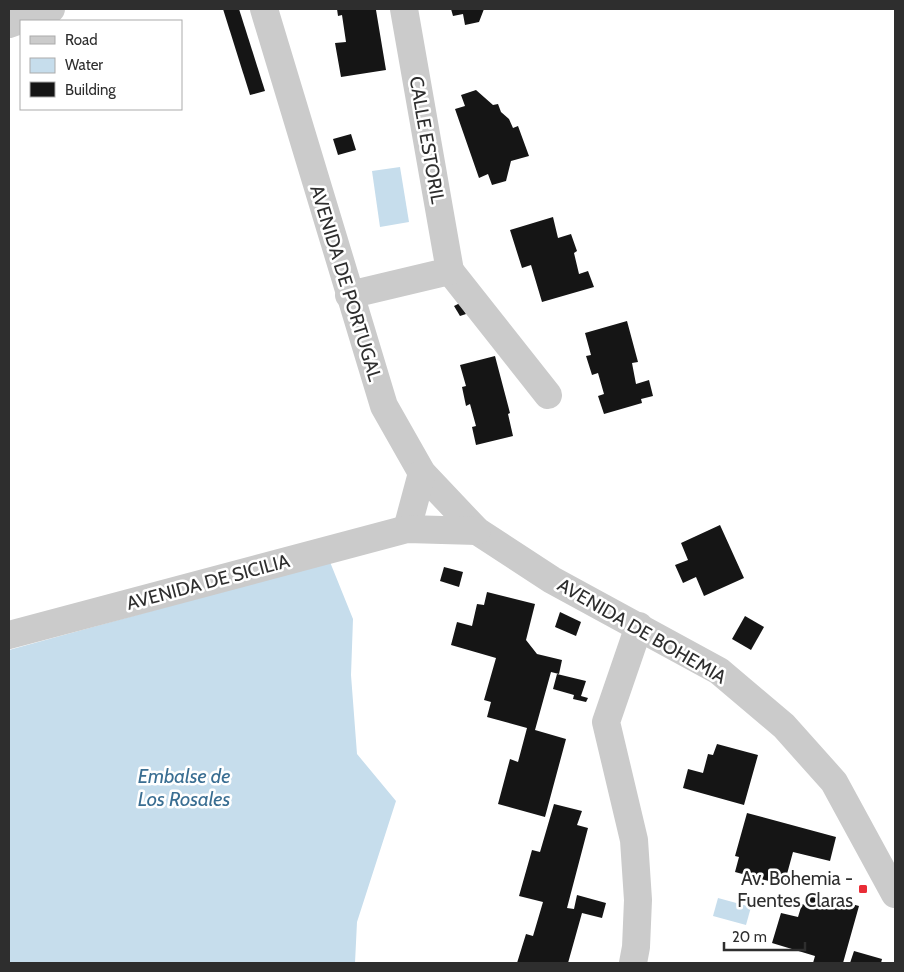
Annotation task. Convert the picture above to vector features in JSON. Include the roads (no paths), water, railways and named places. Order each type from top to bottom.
[{"type":"street","points":[[20,20],[51,9]]},
{"type":"street","name":"AVENIDA DE PORTUGAL","points":[[264,9],[384,406],[422,473],[477,531]]},
{"type":"street","name":"CALLE ESTORIL","points":[[404,9],[450,271],[548,395]]},
{"type":"street","points":[[349,295],[450,271]]},
{"type":"street","points":[[407,528],[422,473]]},
{"type":"street","name":"AVENIDA DE SICILIA","points":[[9,635],[407,528],[477,531]]},
{"type":"street","name":"AVENIDA DE BOHEMIA","points":[[477,531],[552,580],[719,671],[784,726],[834,782],[895,894]]},
{"type":"street","points":[[633,963],[638,900],[634,840],[606,722],[639,626]]},
{"type":"water","points":[[400,167],[409,222],[380,227],[372,171]]},
{"type":"water","name":"Embalse de Los Rosales","points":[[330,562],[353,619],[351,675],[357,754],[396,801],[357,922],[355,963],[9,963],[9,650]]},
{"type":"water","points":[[718,898],[751,907],[746,925],[713,916]]},
{"type":"place","name":"Av. Bohemia - Fuentes Claras","points":[[863,889]]}]
